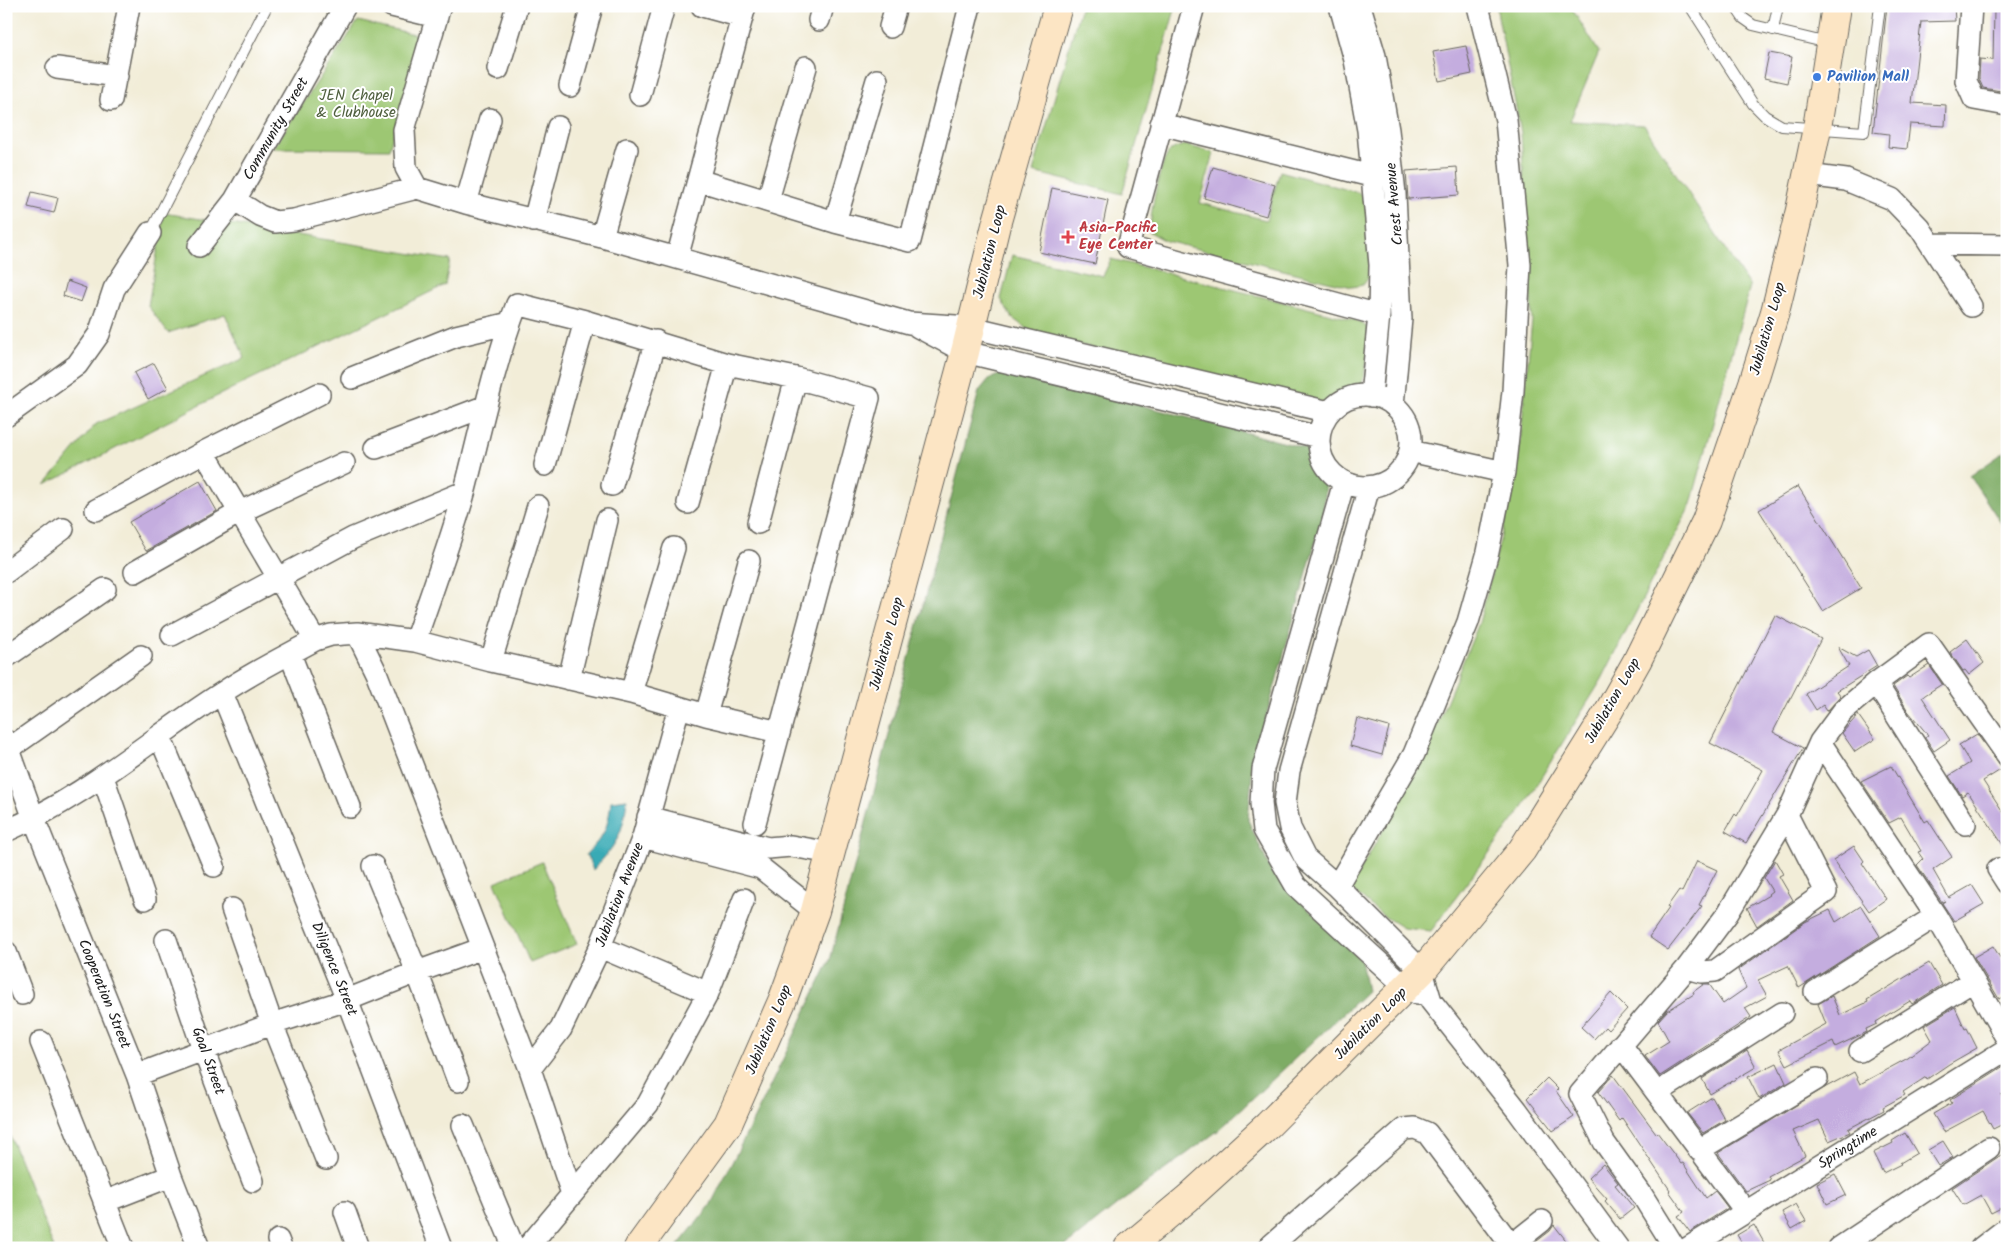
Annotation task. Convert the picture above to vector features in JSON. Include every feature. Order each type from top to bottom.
[{"type":"main road","name":"Jubilation Loop","points":[[638,1248],[728,1124],[783,999],[815,911],[968,340],[996,225],[1058,6]]},
{"type":"main road","name":"Jubilation Loop","points":[[1128,1248],[1188,1198],[1268,1125],[1415,980],[1522,850],[1610,709],[1637,661],[1706,521],[1750,391],[1775,312],[1807,175],[1817,128],[1836,6]]},
{"type":"street","points":[[111,100],[129,6]]},
{"type":"street","name":"Community Street","points":[[199,246],[235,200],[345,6]]},
{"type":"street","points":[[392,6],[438,11],[404,130],[406,168],[417,188]]},
{"type":"street","points":[[498,70],[517,6]]},
{"type":"street","points":[[570,86],[592,6]]},
{"type":"street","points":[[640,95],[664,6]]},
{"type":"street","points":[[677,258],[744,12],[702,6]]},
{"type":"street","points":[[890,28],[896,6]]},
{"type":"street","points":[[698,180],[835,222],[910,241],[970,6]]},
{"type":"street","points":[[1194,6],[1160,124],[1128,247],[1379,315]]},
{"type":"street","name":"Crest Avenue","points":[[1340,6],[1357,69],[1368,130],[1380,265],[1379,315],[1371,396]]},
{"type":"street","name":"Crest Avenue","points":[[1360,6],[1375,56],[1394,174],[1401,318],[1393,405]]},
{"type":"street","points":[[1337,886],[1414,754],[1468,622],[1488,552],[1504,472],[1513,392],[1520,265],[1506,120],[1478,6]]},
{"type":"street","points":[[1971,6],[1966,81],[1974,99],[2007,105]]},
{"type":"street","points":[[768,200],[806,67]]},
{"type":"street","points":[[57,68],[117,76]]},
{"type":"street","points":[[835,222],[877,80]]},
{"type":"street","points":[[466,204],[490,119]]},
{"type":"street","points":[[1160,124],[1371,176],[1394,174]]},
{"type":"street","points":[[534,221],[558,127]]},
{"type":"street","points":[[602,237],[627,149]]},
{"type":"street","points":[[1807,175],[1846,180],[1892,199],[1920,228],[1972,306]]},
{"type":"street","points":[[235,200],[260,216],[275,222],[294,220],[417,188],[466,204],[602,237],[1319,437]]},
{"type":"street","points":[[6,416],[77,365],[99,334],[114,289],[150,233]]},
{"type":"street","points":[[1931,244],[2007,245]]},
{"type":"street","points":[[415,641],[464,492],[486,406],[517,304],[656,341],[727,364],[796,378],[869,398],[755,823]]},
{"type":"street","points":[[545,465],[585,321]]},
{"type":"street","points":[[352,378],[456,336],[510,323]]},
{"type":"street","points":[[968,340],[1329,412]]},
{"type":"street","points":[[612,485],[656,341]]},
{"type":"street","points":[[688,503],[727,364]]},
{"type":"street","points":[[758,523],[796,378]]},
{"type":"street","points":[[96,510],[318,394]]},
{"type":"street","points":[[1356,396],[1371,396],[1393,405],[1402,414],[1408,425],[1410,438],[1410,451],[1405,464],[1396,475],[1383,483],[1369,487],[1356,486],[1344,482],[1333,474],[1325,464],[1320,451],[1319,437],[1322,424],[1329,412],[1341,402],[1356,396]]},
{"type":"street","points":[[376,448],[486,406]]},
{"type":"street","points":[[1410,451],[1504,472]]},
{"type":"street","points":[[204,452],[315,640]]},
{"type":"street","points":[[135,572],[240,512],[344,463]]},
{"type":"street","points":[[1344,482],[1263,769],[1261,803],[1264,830],[1296,886],[1415,980]]},
{"type":"street","points":[[1369,487],[1288,771],[1285,803],[1290,828],[1305,858],[1337,886],[1415,980],[1517,1110],[1618,1248]]},
{"type":"street","points":[[172,635],[353,538],[464,492]]},
{"type":"street","points":[[491,661],[538,506]]},
{"type":"street","points":[[569,679],[607,520]]},
{"type":"street","points":[[6,572],[63,529]]},
{"type":"street","points":[[631,693],[674,548]]},
{"type":"street","points":[[706,715],[749,561]]},
{"type":"street","points":[[6,657],[105,589]]},
{"type":"street","points":[[6,831],[34,819],[103,778],[222,692],[315,640],[331,635],[357,634],[415,641],[491,661],[631,693],[706,715],[779,732]]},
{"type":"street","points":[[357,634],[376,672],[530,1069],[572,1194]]},
{"type":"street","points":[[1675,1248],[1642,1195],[1604,1142],[1580,1094],[1687,968],[1728,912],[1787,815],[1820,742],[1842,711],[1876,683],[1929,644],[2007,755]]},
{"type":"street","points":[[290,654],[350,808]]},
{"type":"street","points":[[8,745],[141,656]]},
{"type":"street","points":[[1876,683],[1965,824]]},
{"type":"street","name":"Diligence Street","points":[[222,692],[347,1000],[441,1248]]},
{"type":"street","name":"Jubilation Avenue","points":[[530,1069],[562,1029],[600,947],[645,827],[679,707]]},
{"type":"street","points":[[160,737],[214,866]]},
{"type":"street","points":[[1820,742],[1936,916],[2007,1039]]},
{"type":"street","name":"Cooperation Street","points":[[8,745],[34,819],[137,1075],[171,1176],[199,1248]]},
{"type":"street","points":[[103,778],[145,898]]},
{"type":"street","points":[[1687,968],[1702,972],[1715,970],[1826,892],[1787,815]]},
{"type":"street","points":[[645,827],[768,848],[791,846],[831,853]]},
{"type":"street","points":[[645,827],[761,868],[815,911]]},
{"type":"street","points":[[761,868],[768,848]]},
{"type":"street","points":[[374,866],[458,1081]]},
{"type":"street","points":[[527,1248],[648,1104],[708,993],[744,900]]},
{"type":"street","points":[[232,909],[272,1024],[326,1159]]},
{"type":"street","points":[[1815,992],[1936,916]]},
{"type":"street","name":"Goal Street","points":[[166,940],[203,1049],[253,1181]]},
{"type":"street","points":[[600,947],[708,993]]},
{"type":"street","points":[[137,1075],[272,1024],[347,1000],[483,948]]},
{"type":"street","points":[[6,952],[22,994]]},
{"type":"street","points":[[1860,1051],[1973,981]]},
{"type":"street","points":[[1657,1093],[1782,1013]]},
{"type":"street","points":[[41,1042],[122,1248]]},
{"type":"street","points":[[1621,1045],[1746,1212]]},
{"type":"street","name":"Springtime","points":[[1688,1248],[2007,1049]]},
{"type":"street","points":[[1699,1150],[1817,1079]]},
{"type":"street","points":[[463,1126],[514,1248]]},
{"type":"street","points":[[1268,1248],[1404,1129],[1415,1128],[1426,1133],[1509,1247],[1542,1221]]},
{"type":"street","points":[[1840,1248],[1867,1241],[1989,1148]]},
{"type":"street","points":[[104,1202],[171,1176]]},
{"type":"street","points":[[344,1212],[358,1248]]},
{"type":"street","points":[[1981,1248],[2007,1228]]},
{"type":"lane","points":[[150,233],[267,6]]},
{"type":"lane","points":[[1690,6],[1753,104],[1765,116],[1782,126],[1864,132],[1880,6]]},
{"type":"lane","points":[[1735,6],[1743,18],[1753,24],[1829,44]]},
{"type":"lane","points":[[1773,30],[1778,6]]},
{"type":"green space","points":[[1081,6],[1176,6],[1122,194],[1033,172]]},
{"type":"green space","points":[[1496,6],[1570,6],[1599,52],[1570,121],[1644,125],[1750,287],[1691,504],[1602,679],[1521,810],[1431,931],[1403,928],[1382,915],[1350,888],[1421,763],[1479,623],[1517,474],[1532,320],[1521,133]]},
{"type":"green space","name":"JEN Chapel & Clubhouse","points":[[358,21],[422,36],[389,149],[273,148]]},
{"type":"green space","points":[[1185,145],[1214,153],[1200,203],[1266,220],[1280,171],[1359,193],[1370,201],[1370,276],[1363,285],[1352,287],[1166,241],[1150,232],[1153,202],[1162,166],[1170,151]]},
{"type":"green space","points":[[164,213],[450,260],[445,285],[231,389],[45,485],[96,424],[245,358],[225,314],[168,333],[148,306]]},
{"type":"green space","points":[[1012,255],[1103,276],[1111,259],[1355,320],[1367,327],[1372,338],[1362,384],[1340,395],[1326,406],[1033,333],[1012,318],[1001,299]]},
{"type":"green space","points":[[1009,371],[1305,448],[1319,467],[1325,481],[1322,519],[1253,763],[1248,820],[1272,873],[1361,960],[1367,991],[1219,1130],[1121,1202],[1063,1248],[676,1248],[710,1206],[763,1101],[830,960],[979,391],[989,379]]},
{"type":"green space","points":[[2007,450],[2007,532],[1970,476]]},
{"type":"green space","points":[[542,862],[577,944],[530,963],[495,882]]},
{"type":"green space","points":[[6,1126],[54,1248],[6,1248]]},
{"type":"water","points":[[627,799],[618,838],[593,870],[586,854],[597,842],[607,825],[611,801]]},
{"type":"building","points":[[1887,6],[1954,6],[1955,21],[1921,22],[1912,103],[1946,105],[1945,126],[1910,124],[1907,149],[1888,147],[1889,134],[1873,132]]},
{"type":"building","points":[[1994,11],[2007,11],[2007,92],[1983,88],[1979,79],[1980,59],[1993,60]]},
{"type":"building","points":[[1466,46],[1472,74],[1439,81],[1433,52]]},
{"type":"building","points":[[1769,53],[1792,57],[1787,83],[1764,78]]},
{"type":"building","points":[[1213,167],[1275,185],[1266,216],[1204,198]]},
{"type":"building","points":[[1457,167],[1459,195],[1408,199],[1406,171]]},
{"type":"building","points":[[1052,188],[1108,200],[1095,264],[1039,252]]},
{"type":"building","points":[[32,192],[58,198],[54,213],[28,207]]},
{"type":"building","points":[[67,281],[86,288],[81,302],[63,296]]},
{"type":"building","points":[[154,363],[168,388],[148,399],[134,373]]},
{"type":"building","points":[[200,481],[217,511],[146,551],[129,522]]},
{"type":"building","points":[[1798,486],[1861,588],[1823,611],[1759,510]]},
{"type":"building","points":[[1775,615],[1821,639],[1773,732],[1803,748],[1746,843],[1725,831],[1735,814],[1737,816],[1763,770],[1710,743]]},
{"type":"building","points":[[1967,639],[1984,663],[1969,675],[1965,670],[1963,671],[1950,652]]},
{"type":"building","points":[[1838,647],[1856,657],[1868,650],[1877,666],[1837,691],[1841,696],[1827,711],[1823,705],[1816,710],[1806,694],[1849,666]]},
{"type":"building","points":[[1929,665],[1942,684],[1922,697],[1950,740],[1934,751],[1925,737],[1928,735],[1908,711],[1893,686],[1907,676],[1909,678]]},
{"type":"building","points":[[1858,715],[1875,739],[1855,752],[1842,733]]},
{"type":"building","points":[[1357,718],[1389,727],[1382,755],[1350,746]]},
{"type":"building","points":[[1977,734],[2002,769],[1983,781],[2007,818],[2007,851],[1968,792],[1962,796],[1949,776],[1970,763],[1959,745]]},
{"type":"building","points":[[1891,766],[1925,822],[1928,820],[1952,857],[1933,870],[1949,898],[1972,885],[1984,904],[1954,921],[1942,903],[1945,901],[1942,902],[1917,865],[1923,859],[1918,852],[1921,851],[1901,817],[1889,823],[1861,781]]},
{"type":"building","points":[[1854,846],[1864,861],[1862,863],[1886,899],[1869,911],[1833,860]]},
{"type":"building","points":[[1775,860],[1783,874],[1779,876],[1793,900],[1757,926],[1747,908],[1769,895],[1772,891],[1764,878]]},
{"type":"building","points":[[1697,861],[1717,870],[1699,905],[1702,906],[1668,950],[1649,937],[1679,890],[1682,892]]},
{"type":"building","points":[[1861,906],[1880,936],[1799,988],[1788,966],[1758,980],[1767,996],[1745,1008],[1751,1017],[1660,1076],[1645,1056],[1669,1041],[1658,1021],[1667,1011],[1694,994],[1693,992],[1704,984],[1709,984],[1723,1004],[1746,988],[1738,970],[1805,922],[1830,910],[1836,922]]},
{"type":"building","points":[[1993,946],[2007,969],[2007,994],[1999,999],[1974,957]]},
{"type":"building","points":[[1929,963],[1942,985],[1912,1004],[1910,1001],[1876,1022],[1877,1024],[1866,1029],[1867,1032],[1835,1047],[1833,1042],[1787,1065],[1779,1050],[1826,1024],[1818,1004],[1832,996],[1840,1015],[1868,1002],[1867,1000]]},
{"type":"building","points":[[1611,993],[1627,1009],[1608,1030],[1605,1027],[1594,1039],[1581,1027]]},
{"type":"building","points":[[1955,1007],[1965,1029],[1967,1028],[1977,1048],[1903,1092],[1905,1095],[1883,1107],[1884,1110],[1848,1129],[1850,1132],[1829,1141],[1819,1120],[1793,1131],[1805,1156],[1768,1176],[1770,1180],[1746,1191],[1718,1153],[1854,1072],[1860,1084],[1908,1058],[1932,1040],[1924,1026]]},
{"type":"building","points":[[1747,1050],[1756,1067],[1710,1094],[1702,1079]]},
{"type":"building","points":[[1777,1063],[1786,1083],[1759,1099],[1748,1077]]},
{"type":"building","points":[[2007,1064],[2007,1091],[2001,1095],[2007,1103],[2007,1122],[1993,1129],[1983,1111],[1944,1132],[1933,1114],[1952,1103],[1950,1100]]},
{"type":"building","points":[[1613,1075],[1656,1133],[1681,1164],[1683,1163],[1706,1198],[1715,1191],[1728,1208],[1690,1232],[1678,1216],[1684,1212],[1670,1190],[1622,1118],[1619,1121],[1598,1092]]},
{"type":"building","points":[[1547,1078],[1558,1089],[1556,1091],[1574,1117],[1553,1131],[1527,1098]]},
{"type":"building","points":[[1712,1097],[1725,1120],[1703,1133],[1687,1113]]},
{"type":"building","points":[[1905,1133],[1917,1153],[1883,1173],[1873,1153],[1893,1143],[1892,1141]]},
{"type":"building","points":[[1943,1141],[1953,1157],[1938,1166],[1928,1150]]},
{"type":"building","points":[[2007,1151],[2007,1205],[1991,1213],[1981,1195],[1963,1205],[1952,1188]]},
{"type":"building","points":[[1603,1164],[1618,1183],[1615,1185],[1634,1208],[1620,1219],[1605,1201],[1607,1199],[1588,1178]]},
{"type":"building","points":[[1835,1174],[1846,1195],[1827,1204],[1817,1183]]},
{"type":"building","points":[[1796,1204],[1806,1221],[1792,1229],[1782,1212]]},
{"type":"building","points":[[1554,1225],[1572,1248],[1528,1248],[1550,1231]]},
{"type":"building","points":[[1754,1225],[1767,1248],[1745,1248],[1737,1235]]},
{"type":"place","name":"Pavilion Mall","points":[[1817,77]]},
{"type":"place","name":"Asia-Pacific Eye Center","points":[[1068,237]]}]
